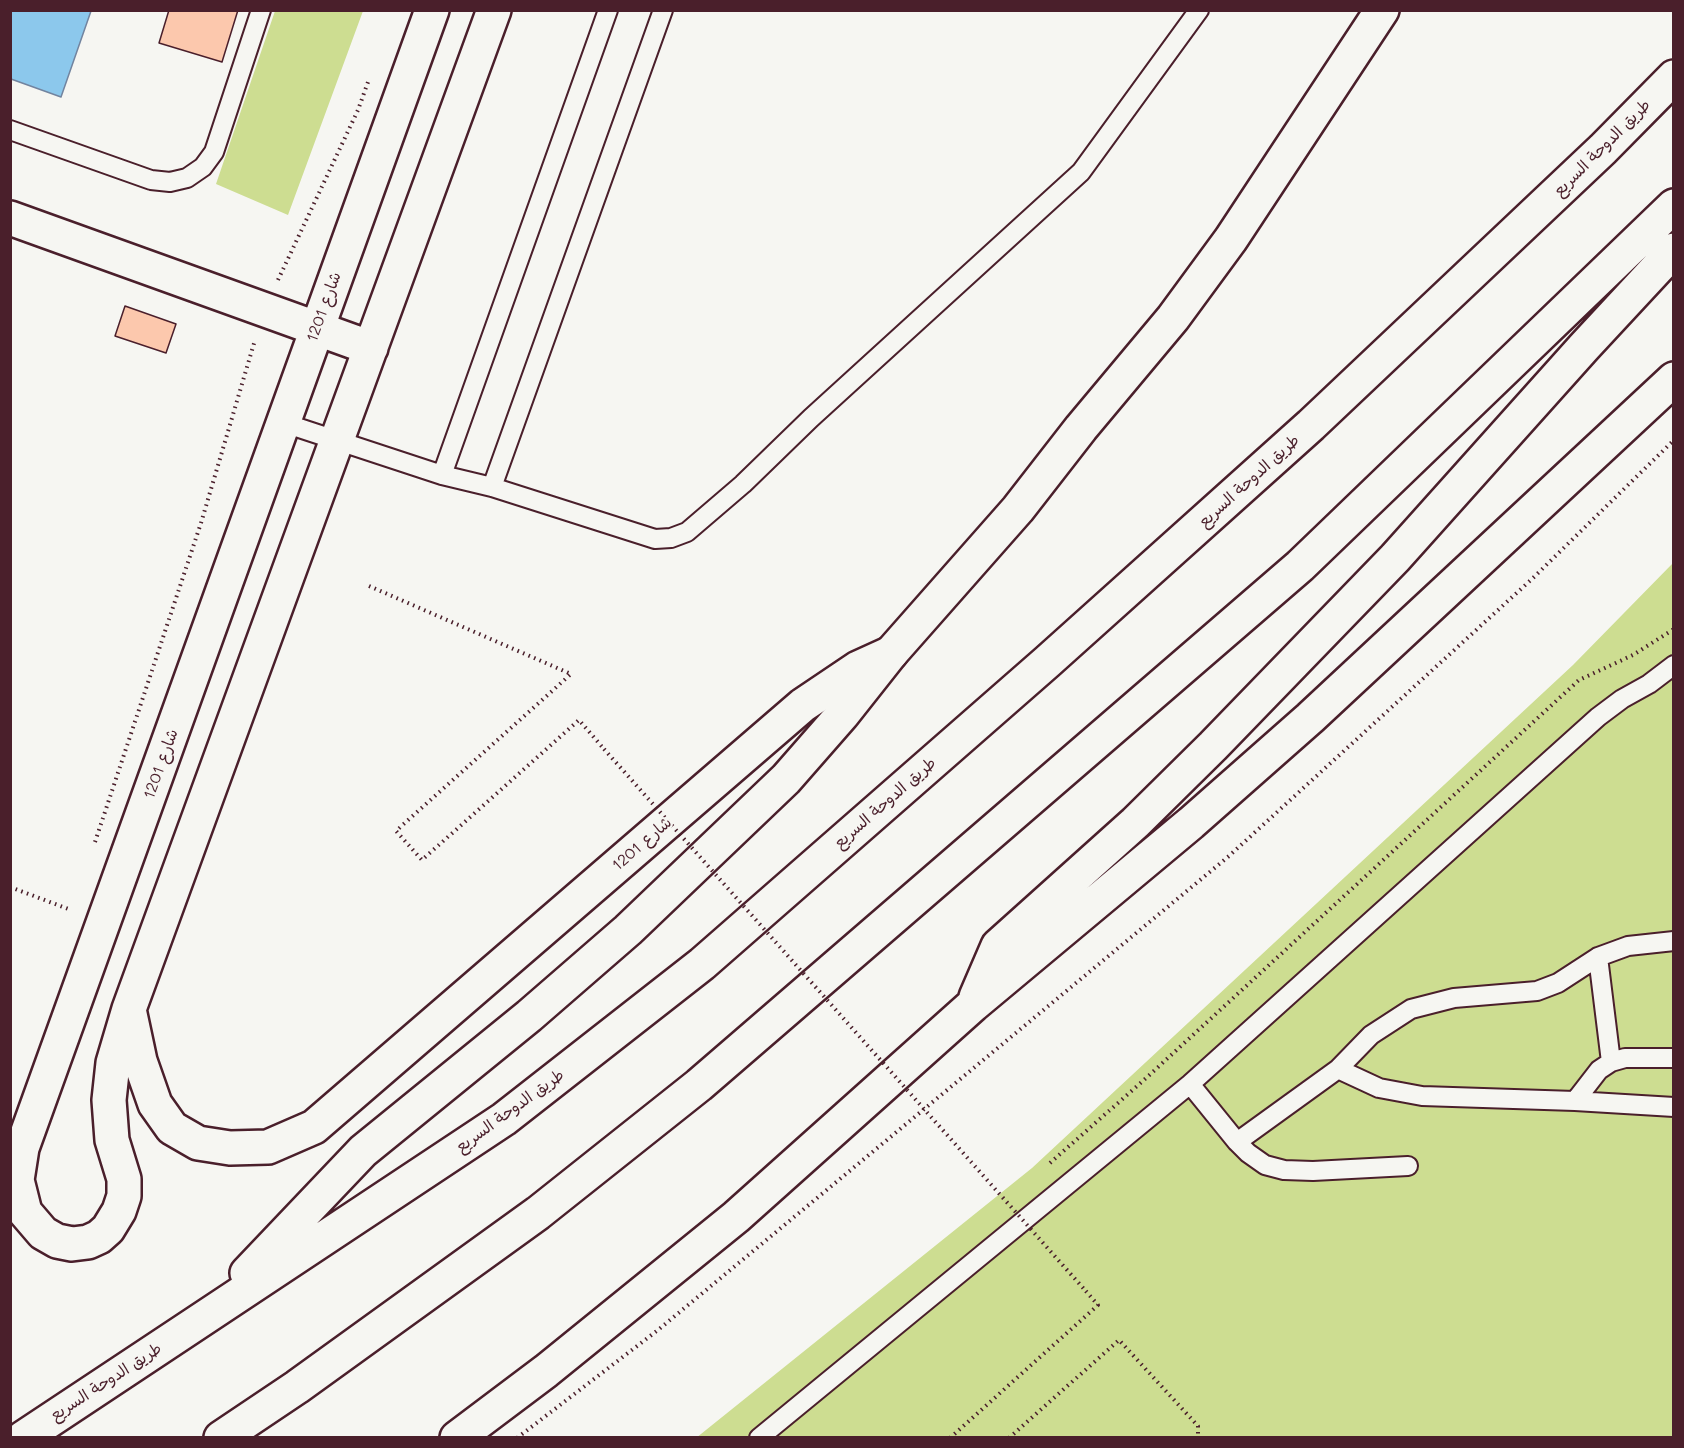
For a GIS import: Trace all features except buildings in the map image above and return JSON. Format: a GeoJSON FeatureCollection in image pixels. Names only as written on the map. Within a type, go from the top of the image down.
{"type":"FeatureCollection","features":[{"type":"Feature","properties":{"kind":"main road","name":"شارع 1201"},"geometry":{"type":"LineString","coordinates":[[432,10],[22,1148],[17,1180],[25,1212],[43,1233],[57,1241],[72,1244],[87,1242],[99,1237],[108,1229],[119,1211],[124,1196],[124,1179],[112,1140],[109,1100],[113,1063],[129,1009],[494,10]]}},
{"type":"Feature","properties":{"kind":"main road"},"geometry":{"type":"LineString","coordinates":[[207,1316],[363,1151],[530,1016],[628,930],[786,779],[842,715],[891,653],[1018,509],[1081,428],[1173,318],[1232,239],[1382,10]]}},
{"type":"Feature","properties":{"kind":"main road","name":"طريق الدوحة السريع"},"geometry":{"type":"LineString","coordinates":[[22,1437],[504,1119],[702,964],[1047,662],[1311,425],[1594,157],[1674,77]]}},
{"type":"Feature","properties":{"kind":"main road"},"geometry":{"type":"LineString","coordinates":[[221,1437],[297,1387],[538,1213],[699,1085],[1299,566],[1674,206]]}},
{"type":"Feature","properties":{"kind":"main road"},"geometry":{"type":"LineString","coordinates":[[10,218],[371,348]]}},
{"type":"Feature","properties":{"kind":"main road"},"geometry":{"type":"LineString","coordinates":[[973,1005],[998,946],[1136,823],[1213,746],[1395,558],[1674,250]]}},
{"type":"Feature","properties":{"kind":"main road"},"geometry":{"type":"LineString","coordinates":[[457,1437],[546,1371],[736,1216],[973,1005],[1191,822],[1310,718],[1674,378]]}},
{"type":"Feature","properties":{"kind":"main road","name":"شارع 1201"},"geometry":{"type":"LineString","coordinates":[[129,1009],[140,1061],[154,1104],[172,1128],[198,1143],[230,1148],[268,1147],[314,1127],[803,705],[858,668],[891,653]]}},
{"type":"Feature","properties":{"kind":"lane"},"geometry":{"type":"LineString","coordinates":[[10,130],[151,180],[170,182],[187,178],[202,167],[214,152],[261,10]]}},
{"type":"Feature","properties":{"kind":"lane"},"geometry":{"type":"LineString","coordinates":[[442,475],[608,10]]}},
{"type":"Feature","properties":{"kind":"lane"},"geometry":{"type":"LineString","coordinates":[[492,487],[663,10]]}},
{"type":"Feature","properties":{"kind":"lane"},"geometry":{"type":"LineString","coordinates":[[284,423],[442,475],[492,487],[655,539],[671,538],[687,532],[1081,172],[1199,10]]}},
{"type":"Feature","properties":{"kind":"lane"},"geometry":{"type":"LineString","coordinates":[[759,1437],[1190,1084],[1598,717],[1674,666]]}},
{"type":"Feature","properties":{"kind":"lane"},"geometry":{"type":"LineString","coordinates":[[1649,684],[1674,682]]}},
{"type":"Feature","properties":{"kind":"lane"},"geometry":{"type":"LineString","coordinates":[[1237,1142],[1338,1069],[1371,1035],[1411,1009],[1454,998],[1537,991],[1558,983],[1598,957],[1628,945],[1674,941]]}},
{"type":"Feature","properties":{"kind":"lane"},"geometry":{"type":"LineString","coordinates":[[1598,957],[1611,1062]]}},
{"type":"Feature","properties":{"kind":"lane"},"geometry":{"type":"LineString","coordinates":[[1575,1101],[1599,1070],[1611,1062],[1626,1058],[1674,1058]]}},
{"type":"Feature","properties":{"kind":"lane"},"geometry":{"type":"LineString","coordinates":[[1338,1069],[1378,1088],[1422,1096],[1674,1107]]}},
{"type":"Feature","properties":{"kind":"lane"},"geometry":{"type":"LineString","coordinates":[[1190,1084],[1237,1142],[1265,1165],[1284,1170],[1313,1171],[1407,1166]]}},
{"type":"Feature","properties":{"kind":"path"},"geometry":{"type":"LineString","coordinates":[[91,853],[201,523],[265,309],[358,110],[370,77]]}},
{"type":"Feature","properties":{"kind":"path"},"geometry":{"type":"LineString","coordinates":[[517,1437],[658,1330],[1229,856],[1533,578],[1674,440]]}},
{"type":"Feature","properties":{"kind":"path"},"geometry":{"type":"LineString","coordinates":[[369,586],[572,674],[396,831],[422,860],[579,720],[1098,1305],[950,1437]]}},
{"type":"Feature","properties":{"kind":"path"},"geometry":{"type":"LineString","coordinates":[[1045,1167],[1144,1080],[1579,680],[1633,655],[1674,629]]}},
{"type":"Feature","properties":{"kind":"path"},"geometry":{"type":"LineString","coordinates":[[10,887],[71,910],[67,921]]}},
{"type":"Feature","properties":{"kind":"path"},"geometry":{"type":"LineString","coordinates":[[1000,1207],[1009,1199]]}},
{"type":"Feature","properties":{"kind":"path"},"geometry":{"type":"LineString","coordinates":[[1009,1437],[1119,1341],[1198,1426],[1198,1437]]}},
{"type":"Feature","properties":{"kind":"green space"},"geometry":{"type":"Polygon","coordinates":[[[275,11],[363,11],[288,215],[216,184],[275,11]]]}},
{"type":"Feature","properties":{"kind":"green space"},"geometry":{"type":"Polygon","coordinates":[[[1673,563],[1673,1437],[696,1438],[1032,1168],[1573,665],[1673,563]]]}},
{"type":"Feature","properties":{"kind":"water"},"geometry":{"type":"Polygon","coordinates":[[[10,11],[91,11],[61,97],[11,79],[10,11]]]}}]}
